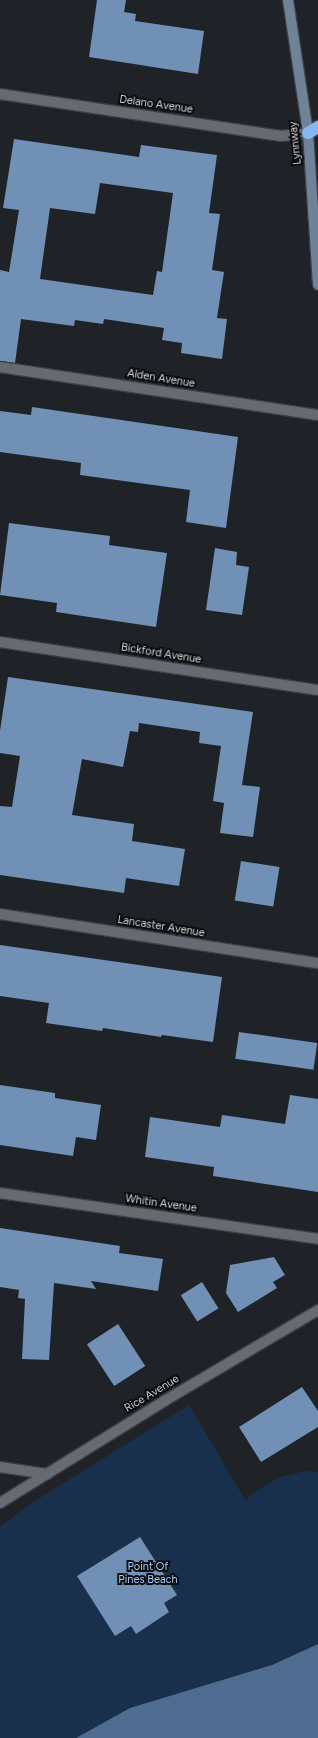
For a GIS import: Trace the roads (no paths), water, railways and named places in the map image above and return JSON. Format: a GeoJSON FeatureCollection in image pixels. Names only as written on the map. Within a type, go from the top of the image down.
{"type":"FeatureCollection","features":[{"type":"Feature","properties":{"kind":"main road","name":"Lynnway"},"geometry":{"type":"LineString","coordinates":[[288,0],[315,131],[318,285]]}},
{"type":"Feature","properties":{"kind":"street","name":"Delano Avenue"},"geometry":{"type":"LineString","coordinates":[[0,94],[281,136],[315,131]]}},
{"type":"Feature","properties":{"kind":"street","name":"Alden Avenue"},"geometry":{"type":"LineString","coordinates":[[0,367],[318,415]]}},
{"type":"Feature","properties":{"kind":"street","name":"Bickford Avenue"},"geometry":{"type":"LineString","coordinates":[[0,642],[318,690]]}},
{"type":"Feature","properties":{"kind":"street","name":"Lancaster Avenue"},"geometry":{"type":"LineString","coordinates":[[0,914],[318,963]]}},
{"type":"Feature","properties":{"kind":"street","name":"Whitin Avenue"},"geometry":{"type":"LineString","coordinates":[[0,1192],[318,1239]]}},
{"type":"Feature","properties":{"kind":"street","name":"Rice Avenue"},"geometry":{"type":"LineString","coordinates":[[0,1503],[166,1400],[318,1310]]}},
{"type":"Feature","properties":{"kind":"street"},"geometry":{"type":"LineString","coordinates":[[0,1467],[46,1474]]}},
{"type":"Feature","properties":{"kind":"park label","name":"Point Of Pines Beach"},"geometry":{"type":"Point","coordinates":[148,1574]}}]}
